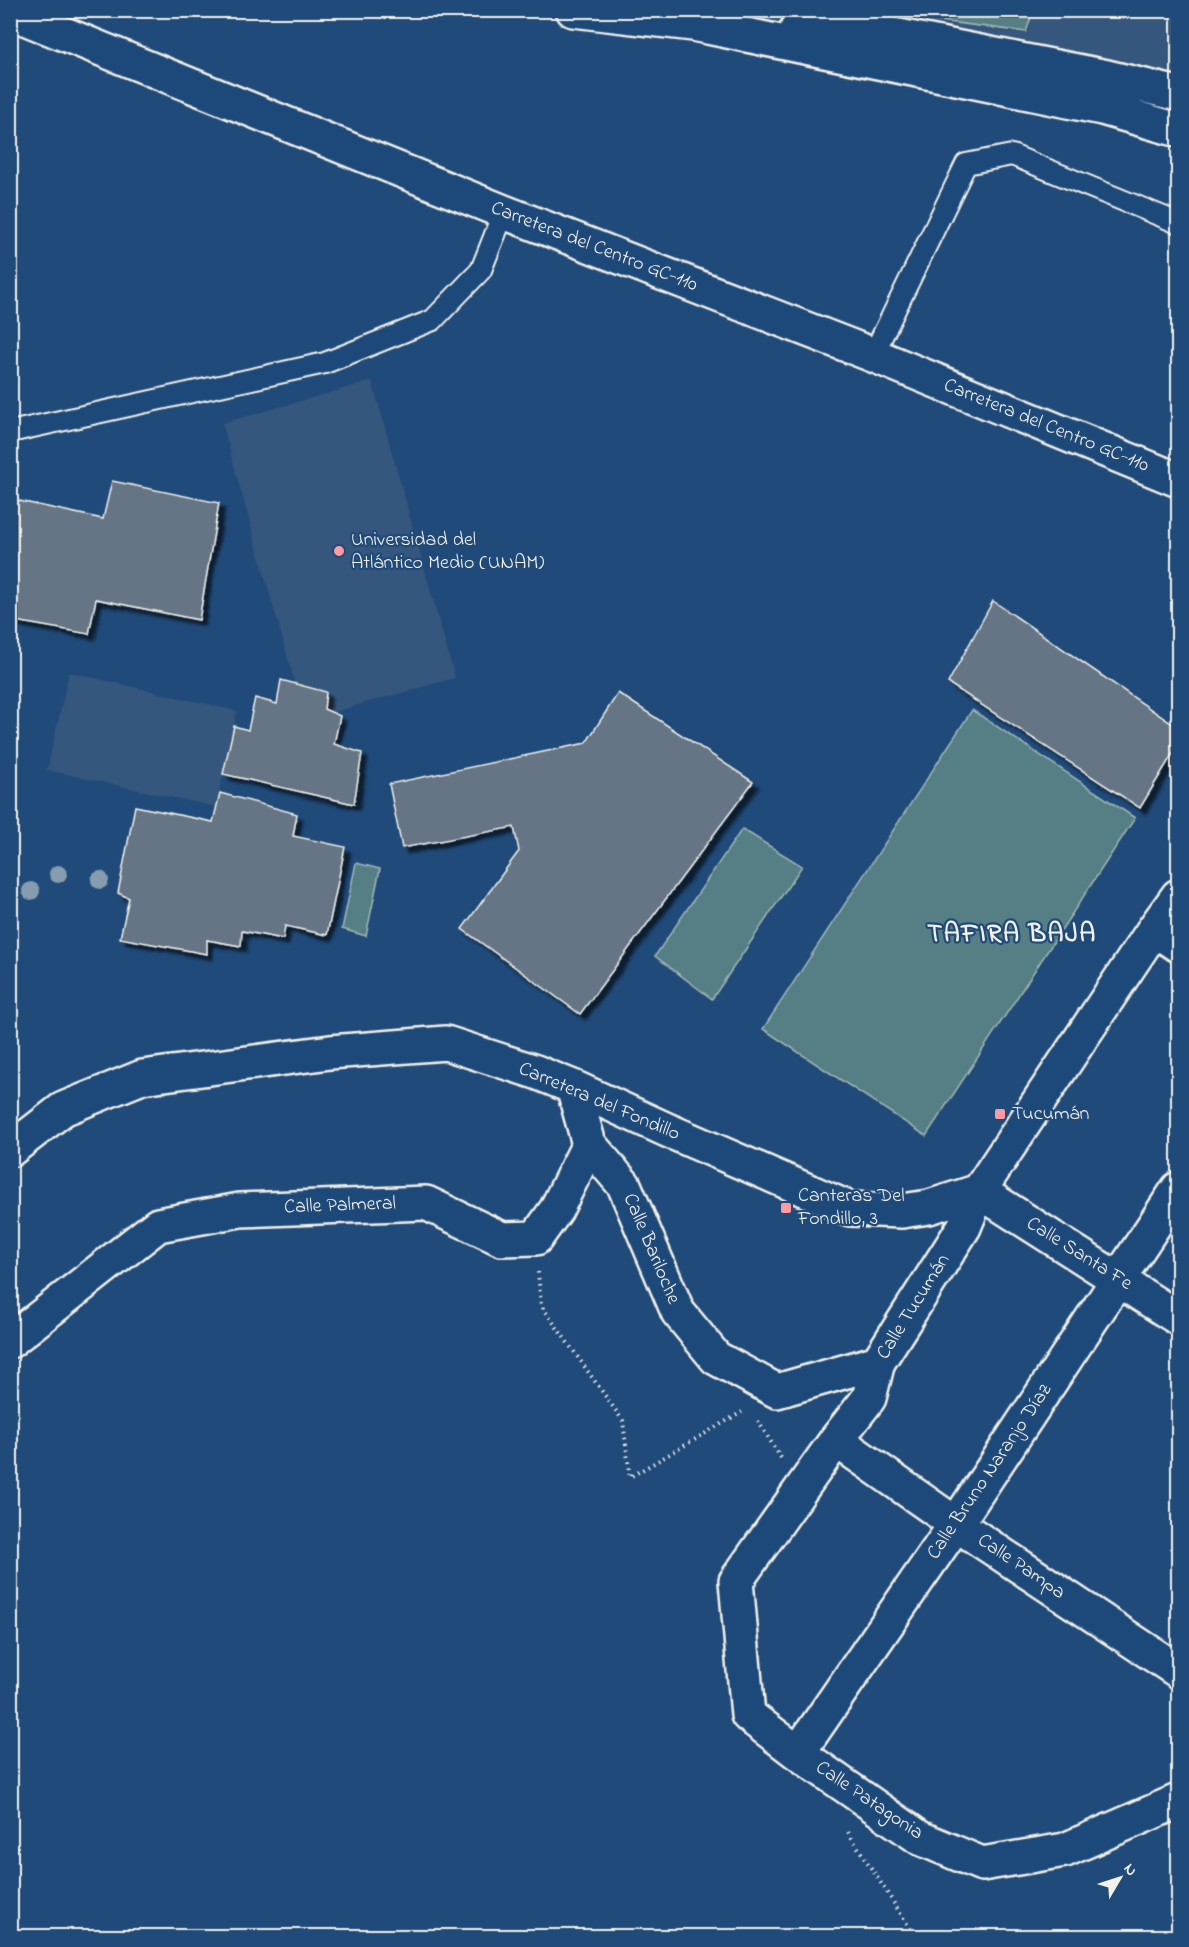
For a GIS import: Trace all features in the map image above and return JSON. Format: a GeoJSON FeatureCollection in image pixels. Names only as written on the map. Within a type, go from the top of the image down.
{"type":"FeatureCollection","features":[{"type":"Feature","properties":{"kind":"street"},"geometry":{"type":"LineString","coordinates":[[573,10],[693,24],[883,33],[1107,77],[1179,94]]}},
{"type":"Feature","properties":{"kind":"street"},"geometry":{"type":"LineString","coordinates":[[633,10],[1102,108],[1179,130]]}},
{"type":"Feature","properties":{"kind":"street","name":"Carretera del Centro GC-110"},"geometry":{"type":"LineString","coordinates":[[10,12],[504,212],[873,355],[1179,480]]}},
{"type":"Feature","properties":{"kind":"street","name":"Calle Tucumán"},"geometry":{"type":"LineString","coordinates":[[798,1753],[748,1715],[736,1581],[836,1440],[869,1398],[878,1362],[964,1227],[979,1191],[1166,937],[1179,896]]}},
{"type":"Feature","properties":{"kind":"street","name":"Carretera del Fondillo"},"geometry":{"type":"LineString","coordinates":[[10,1150],[63,1109],[142,1077],[330,1052],[446,1043],[573,1087],[667,1131],[850,1209],[902,1211],[928,1207],[979,1191]]}},
{"type":"Feature","properties":{"kind":"street"},"geometry":{"type":"LineString","coordinates":[[536,1238],[556,1210],[589,1144],[573,1087]]}},
{"type":"Feature","properties":{"kind":"street","name":"Calle Bariloche"},"geometry":{"type":"LineString","coordinates":[[589,1144],[624,1185],[678,1312],[716,1358],[777,1391]]}},
{"type":"Feature","properties":{"kind":"street","name":"Calle Bruno Naranjo Díaz"},"geometry":{"type":"LineString","coordinates":[[798,1753],[956,1524],[1179,1189]]}},
{"type":"Feature","properties":{"kind":"street","name":"Calle Santa Fe"},"geometry":{"type":"LineString","coordinates":[[979,1191],[1179,1318]]}},
{"type":"Feature","properties":{"kind":"street","name":"Calle Palmeral"},"geometry":{"type":"LineString","coordinates":[[10,1341],[158,1225],[240,1210],[426,1203],[502,1239],[536,1238]]}},
{"type":"Feature","properties":{"kind":"street"},"geometry":{"type":"LineString","coordinates":[[777,1391],[878,1362]]}},
{"type":"Feature","properties":{"kind":"street","name":"Calle Pampa"},"geometry":{"type":"LineString","coordinates":[[836,1440],[956,1524],[1179,1671]]}},
{"type":"Feature","properties":{"kind":"street","name":"Calle Patagonia"},"geometry":{"type":"LineString","coordinates":[[798,1753],[920,1838],[982,1864],[1065,1850],[1179,1801]]}},
{"type":"Feature","properties":{"kind":"lane"},"geometry":{"type":"LineString","coordinates":[[873,355],[966,164],[1012,155],[1179,223]]}},
{"type":"Feature","properties":{"kind":"lane"},"geometry":{"type":"LineString","coordinates":[[10,432],[325,363],[432,320],[481,270],[504,212]]}},
{"type":"Feature","properties":{"kind":"path"},"geometry":{"type":"LineString","coordinates":[[536,1238],[541,1305],[623,1421],[630,1477],[777,1391]]}},
{"type":"Feature","properties":{"kind":"path"},"geometry":{"type":"LineString","coordinates":[[749,1407],[800,1490]]}},
{"type":"Feature","properties":{"kind":"path"},"geometry":{"type":"LineString","coordinates":[[842,1822],[915,1936]]}},
{"type":"Feature","properties":{"kind":"shaded area"},"geometry":{"type":"Polygon","coordinates":[[[740,11],[1178,11],[1178,91],[740,11]]]}},
{"type":"Feature","properties":{"kind":"shaded area","name":"Universidad del Atlántico Medio (UNAM)"},"geometry":{"type":"Polygon","coordinates":[[[372,381],[455,678],[305,720],[222,423],[372,381]]]}},
{"type":"Feature","properties":{"kind":"shaded area"},"geometry":{"type":"Polygon","coordinates":[[[69,672],[237,711],[216,807],[47,770],[69,672]]]}},
{"type":"Feature","properties":{"kind":"green space"},"geometry":{"type":"Polygon","coordinates":[[[1033,10],[1026,32],[862,11],[1033,10]]]}},
{"type":"Feature","properties":{"kind":"green space"},"geometry":{"type":"Polygon","coordinates":[[[972,710],[1135,818],[926,1136],[763,1029],[972,710]]]}},
{"type":"Feature","properties":{"kind":"green space"},"geometry":{"type":"Polygon","coordinates":[[[742,829],[802,866],[712,999],[655,956],[742,829]]]}},
{"type":"Feature","properties":{"kind":"green space"},"geometry":{"type":"Polygon","coordinates":[[[356,863],[380,869],[366,936],[342,929],[356,863]]]}},
{"type":"Feature","properties":{"kind":"building"},"geometry":{"type":"Polygon","coordinates":[[[112,481],[219,503],[199,620],[96,599],[89,634],[10,620],[10,499],[103,519],[112,481]]]}},
{"type":"Feature","properties":{"kind":"building"},"geometry":{"type":"Polygon","coordinates":[[[993,601],[1178,728],[1178,745],[1140,808],[948,683],[993,601]]]}},
{"type":"Feature","properties":{"kind":"building"},"geometry":{"type":"Polygon","coordinates":[[[281,680],[326,692],[324,709],[340,716],[334,744],[362,753],[354,804],[223,774],[234,726],[248,730],[255,698],[277,704],[281,680]]]}},
{"type":"Feature","properties":{"kind":"building"},"geometry":{"type":"Polygon","coordinates":[[[618,693],[753,782],[580,1014],[462,929],[519,851],[514,827],[402,848],[389,784],[586,743],[618,693]]]}},
{"type":"Feature","properties":{"kind":"building"},"geometry":{"type":"Polygon","coordinates":[[[220,793],[297,814],[293,836],[345,847],[327,935],[285,926],[283,939],[242,931],[241,946],[207,940],[207,954],[120,938],[129,898],[118,893],[135,806],[213,822],[220,793]]]}},
{"type":"Feature","properties":{"kind":"place","name":"Universidad del Atlántico Medio (UNAM)"},"geometry":{"type":"Point","coordinates":[339,551]}},
{"type":"Feature","properties":{"kind":"place","name":"Tucumán"},"geometry":{"type":"Point","coordinates":[1000,1114]}},
{"type":"Feature","properties":{"kind":"place","name":"Canteras Del Fondillo, 3"},"geometry":{"type":"Point","coordinates":[786,1208]}},
{"type":"Feature","properties":{"kind":"district","name":"TAFIRA BAJA"},"geometry":{"type":"Point","coordinates":[1012,935]}}]}
